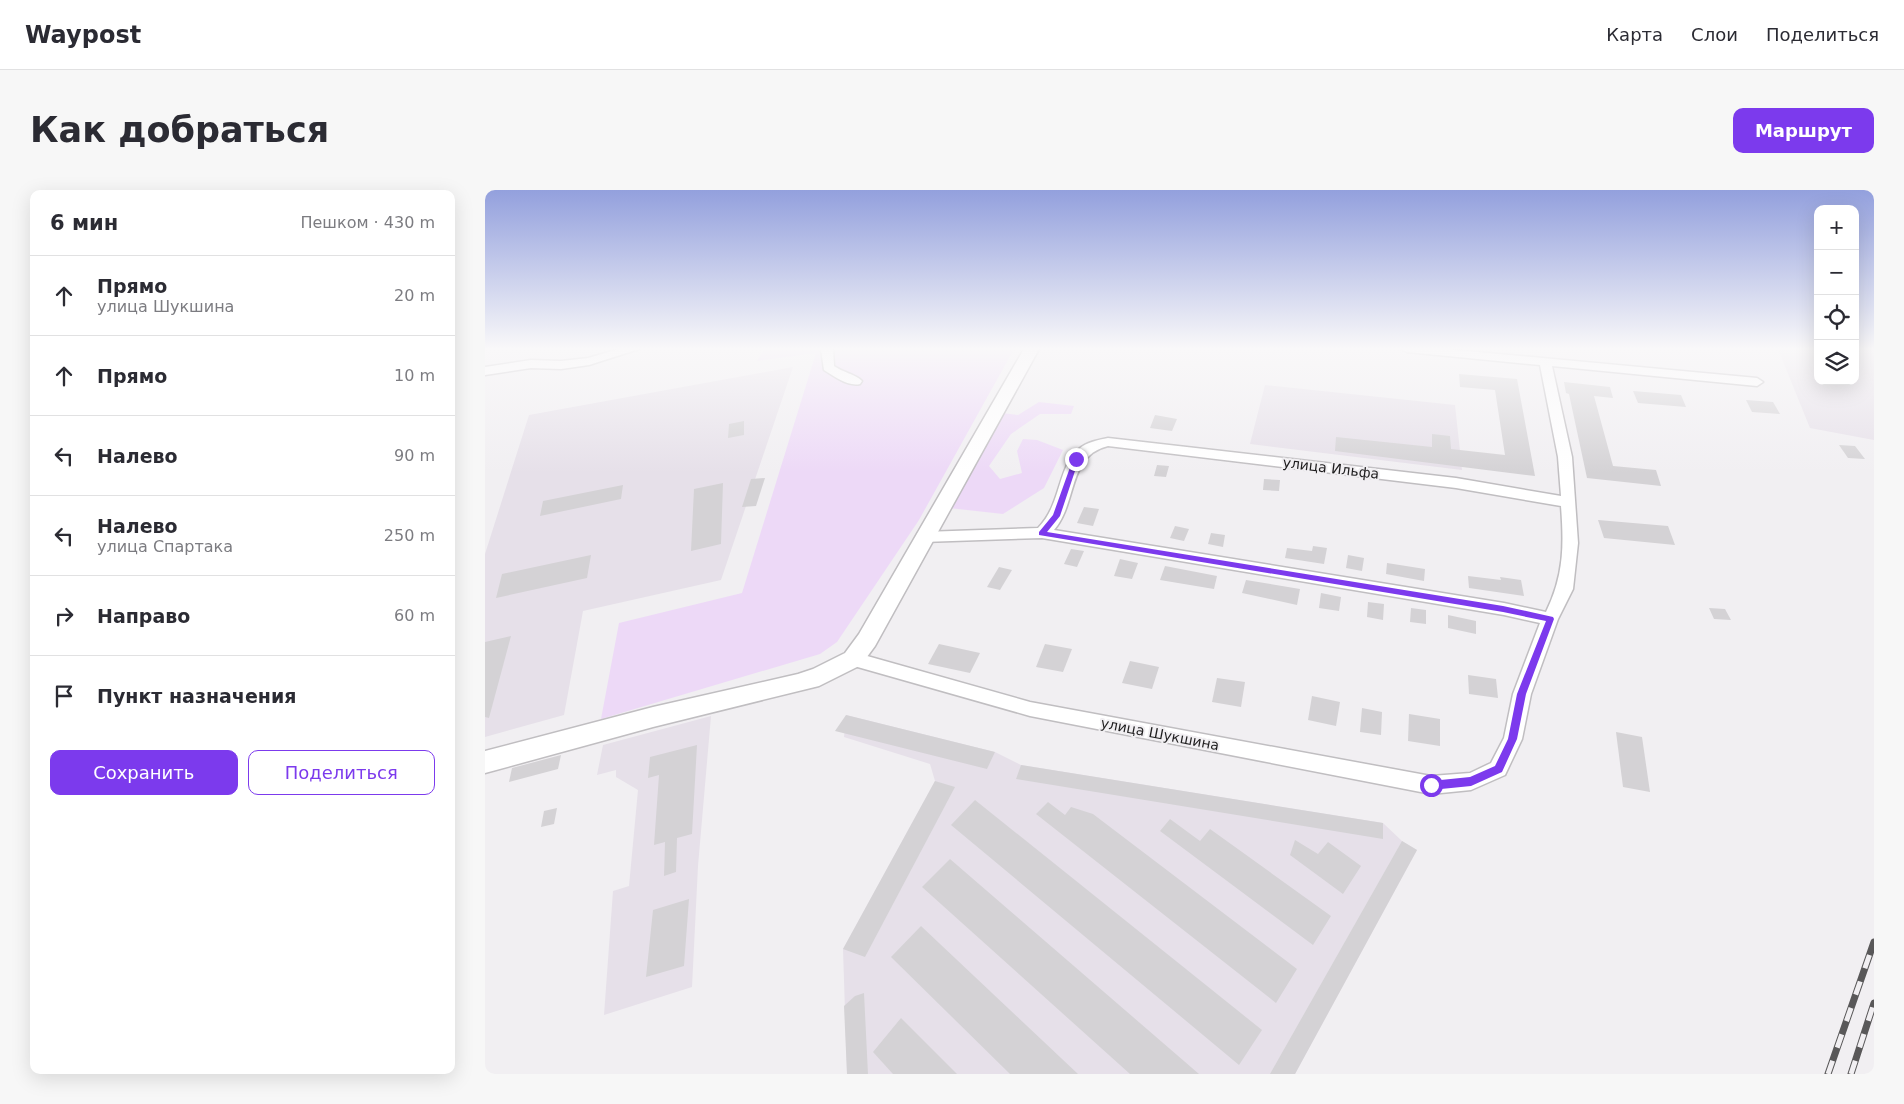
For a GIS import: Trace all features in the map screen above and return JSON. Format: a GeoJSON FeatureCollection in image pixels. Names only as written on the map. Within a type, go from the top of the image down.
{"type":"FeatureCollection","features":[{"type":"Feature","properties":{"kind":"street"},"geometry":{"type":"LineString","coordinates":[[485,762],[653,717],[798,683],[819,677],[853,659],[867,640],[923,537],[1008,390]]}},
{"type":"Feature","properties":{"kind":"street"},"geometry":{"type":"LineString","coordinates":[[923,537],[1042,533],[1503,609],[1550,619],[1565,589],[1571,543],[1565,457],[1552,390]]}},
{"type":"Feature","properties":{"kind":"street","name":"улица Ильфа"},"geometry":{"type":"LineString","coordinates":[[1042,533],[1057,516],[1076,459],[1094,444],[1121,443],[1456,483],[1567,502]]}},
{"type":"Feature","properties":{"kind":"street","name":"улица Шукшина"},"geometry":{"type":"LineString","coordinates":[[853,659],[1030,709],[1431,785],[1471,782],[1498,769],[1513,739],[1521,694],[1550,619]]}},
{"type":"Feature","properties":{"kind":"shaded area"},"geometry":{"type":"Polygon","coordinates":[[[665,390],[785,390],[721,580],[583,611],[564,715],[485,737],[485,554],[529,415],[665,390]]]}},
{"type":"Feature","properties":{"kind":"shaded area"},"geometry":{"type":"Polygon","coordinates":[[[805,390],[991,390],[919,520],[837,642],[820,654],[601,719],[619,623],[742,593],[805,390]]]}},
{"type":"Feature","properties":{"kind":"shaded area"},"geometry":{"type":"Polygon","coordinates":[[[1264,390],[1315,390],[1455,405],[1462,470],[1250,444],[1264,390]]]}},
{"type":"Feature","properties":{"kind":"shaded area"},"geometry":{"type":"Polygon","coordinates":[[[1795,390],[1874,390],[1874,440],[1810,428],[1795,390]]]}},
{"type":"Feature","properties":{"kind":"shaded area"},"geometry":{"type":"Polygon","coordinates":[[[1039,402],[1074,406],[1071,414],[1040,414],[1011,434],[989,466],[1000,479],[1022,473],[1017,451],[1023,439],[1037,440],[1063,450],[1044,488],[1003,514],[949,508],[1002,413],[1018,415],[1039,402]]]}},
{"type":"Feature","properties":{"kind":"shaded area"},"geometry":{"type":"Polygon","coordinates":[[[846,715],[995,752],[1021,765],[1383,823],[1402,841],[1417,850],[1295,1074],[847,1074],[843,949],[935,781],[930,764],[844,737],[846,715]]]}},
{"type":"Feature","properties":{"kind":"shaded area"},"geometry":{"type":"Polygon","coordinates":[[[711,716],[698,866],[692,987],[604,1015],[613,891],[629,886],[638,790],[616,777],[616,770],[597,775],[603,745],[711,716]]]}},
{"type":"Feature","properties":{"kind":"building"},"geometry":{"type":"Polygon","coordinates":[[[1495,390],[1519,390],[1535,476],[1335,451],[1336,437],[1432,447],[1432,434],[1450,436],[1451,449],[1505,455],[1495,390]]]}},
{"type":"Feature","properties":{"kind":"building"},"geometry":{"type":"Polygon","coordinates":[[[1566,390],[1611,390],[1613,398],[1594,396],[1613,466],[1656,470],[1661,486],[1587,478],[1569,394],[1566,393],[1566,390]]]}},
{"type":"Feature","properties":{"kind":"building"},"geometry":{"type":"Polygon","coordinates":[[[1633,391],[1681,395],[1686,407],[1638,403],[1633,391]]]}},
{"type":"Feature","properties":{"kind":"building"},"geometry":{"type":"Polygon","coordinates":[[[1746,400],[1773,402],[1780,414],[1752,412],[1746,400]]]}},
{"type":"Feature","properties":{"kind":"building"},"geometry":{"type":"Polygon","coordinates":[[[1155,415],[1177,419],[1172,431],[1150,428],[1155,415]]]}},
{"type":"Feature","properties":{"kind":"building"},"geometry":{"type":"Polygon","coordinates":[[[744,421],[744,435],[728,438],[729,424],[744,421]]]}},
{"type":"Feature","properties":{"kind":"building"},"geometry":{"type":"Polygon","coordinates":[[[1839,445],[1855,446],[1865,459],[1848,458],[1839,445]]]}},
{"type":"Feature","properties":{"kind":"building"},"geometry":{"type":"Polygon","coordinates":[[[1157,465],[1169,466],[1166,477],[1154,476],[1157,465]]]}},
{"type":"Feature","properties":{"kind":"building"},"geometry":{"type":"Polygon","coordinates":[[[765,478],[756,506],[742,507],[751,479],[765,478]]]}},
{"type":"Feature","properties":{"kind":"building"},"geometry":{"type":"Polygon","coordinates":[[[1264,479],[1280,480],[1279,491],[1263,490],[1264,479]]]}},
{"type":"Feature","properties":{"kind":"building"},"geometry":{"type":"Polygon","coordinates":[[[723,483],[721,544],[691,551],[694,489],[723,483]]]}},
{"type":"Feature","properties":{"kind":"building"},"geometry":{"type":"Polygon","coordinates":[[[623,485],[621,499],[540,516],[543,501],[623,485]]]}},
{"type":"Feature","properties":{"kind":"building"},"geometry":{"type":"Polygon","coordinates":[[[1084,507],[1099,509],[1093,526],[1077,523],[1084,507]]]}},
{"type":"Feature","properties":{"kind":"building"},"geometry":{"type":"Polygon","coordinates":[[[1598,520],[1668,526],[1675,545],[1604,538],[1598,520]]]}},
{"type":"Feature","properties":{"kind":"building"},"geometry":{"type":"Polygon","coordinates":[[[1175,526],[1189,529],[1184,541],[1170,538],[1175,526]]]}},
{"type":"Feature","properties":{"kind":"building"},"geometry":{"type":"Polygon","coordinates":[[[1211,533],[1225,535],[1223,547],[1208,544],[1211,533]]]}},
{"type":"Feature","properties":{"kind":"building"},"geometry":{"type":"Polygon","coordinates":[[[1313,546],[1327,548],[1324,564],[1285,558],[1287,548],[1312,551],[1313,546]]]}},
{"type":"Feature","properties":{"kind":"building"},"geometry":{"type":"Polygon","coordinates":[[[1071,549],[1084,551],[1077,567],[1064,564],[1071,549]]]}},
{"type":"Feature","properties":{"kind":"building"},"geometry":{"type":"Polygon","coordinates":[[[591,555],[587,578],[496,598],[502,574],[591,555]]]}},
{"type":"Feature","properties":{"kind":"building"},"geometry":{"type":"Polygon","coordinates":[[[1348,555],[1364,558],[1362,571],[1346,568],[1348,555]]]}},
{"type":"Feature","properties":{"kind":"building"},"geometry":{"type":"Polygon","coordinates":[[[1120,559],[1138,563],[1132,579],[1114,576],[1120,559]]]}},
{"type":"Feature","properties":{"kind":"building"},"geometry":{"type":"Polygon","coordinates":[[[1387,563],[1425,569],[1424,581],[1386,574],[1387,563]]]}},
{"type":"Feature","properties":{"kind":"building"},"geometry":{"type":"Polygon","coordinates":[[[1165,566],[1217,576],[1214,589],[1160,580],[1165,566]]]}},
{"type":"Feature","properties":{"kind":"building"},"geometry":{"type":"Polygon","coordinates":[[[999,567],[1012,570],[1000,590],[987,587],[999,567]]]}},
{"type":"Feature","properties":{"kind":"building"},"geometry":{"type":"Polygon","coordinates":[[[1468,576],[1501,580],[1500,577],[1521,580],[1524,596],[1469,588],[1468,576]]]}},
{"type":"Feature","properties":{"kind":"building"},"geometry":{"type":"Polygon","coordinates":[[[1246,580],[1300,589],[1297,605],[1242,593],[1246,580]]]}},
{"type":"Feature","properties":{"kind":"building"},"geometry":{"type":"Polygon","coordinates":[[[1321,593],[1341,597],[1339,611],[1319,608],[1321,593]]]}},
{"type":"Feature","properties":{"kind":"building"},"geometry":{"type":"Polygon","coordinates":[[[1368,602],[1384,604],[1383,620],[1367,617],[1368,602]]]}},
{"type":"Feature","properties":{"kind":"building"},"geometry":{"type":"Polygon","coordinates":[[[1411,608],[1426,610],[1426,624],[1410,622],[1411,608]]]}},
{"type":"Feature","properties":{"kind":"building"},"geometry":{"type":"Polygon","coordinates":[[[1709,608],[1725,609],[1731,620],[1714,619],[1709,608]]]}},
{"type":"Feature","properties":{"kind":"building"},"geometry":{"type":"Polygon","coordinates":[[[1448,615],[1476,621],[1476,634],[1448,628],[1448,615]]]}},
{"type":"Feature","properties":{"kind":"building"},"geometry":{"type":"Polygon","coordinates":[[[511,636],[489,718],[485,717],[485,642],[511,636]]]}},
{"type":"Feature","properties":{"kind":"building"},"geometry":{"type":"Polygon","coordinates":[[[939,644],[980,653],[970,673],[928,664],[939,644]]]}},
{"type":"Feature","properties":{"kind":"building"},"geometry":{"type":"Polygon","coordinates":[[[1045,644],[1072,649],[1063,672],[1036,667],[1045,644]]]}},
{"type":"Feature","properties":{"kind":"building"},"geometry":{"type":"Polygon","coordinates":[[[1130,661],[1159,667],[1152,689],[1122,683],[1130,661]]]}},
{"type":"Feature","properties":{"kind":"building"},"geometry":{"type":"Polygon","coordinates":[[[1468,675],[1496,679],[1498,698],[1469,694],[1468,675]]]}},
{"type":"Feature","properties":{"kind":"building"},"geometry":{"type":"Polygon","coordinates":[[[1217,678],[1245,682],[1241,707],[1212,702],[1217,678]]]}},
{"type":"Feature","properties":{"kind":"building"},"geometry":{"type":"Polygon","coordinates":[[[1312,696],[1340,702],[1336,726],[1308,720],[1312,696]]]}},
{"type":"Feature","properties":{"kind":"building"},"geometry":{"type":"Polygon","coordinates":[[[1362,708],[1382,712],[1381,735],[1360,732],[1362,708]]]}},
{"type":"Feature","properties":{"kind":"building"},"geometry":{"type":"Polygon","coordinates":[[[1409,714],[1440,719],[1440,746],[1408,741],[1409,714]]]}},
{"type":"Feature","properties":{"kind":"building"},"geometry":{"type":"Polygon","coordinates":[[[846,715],[995,752],[987,769],[835,731],[846,715]]]}},
{"type":"Feature","properties":{"kind":"building"},"geometry":{"type":"Polygon","coordinates":[[[1616,732],[1642,737],[1650,792],[1623,787],[1616,732]]]}},
{"type":"Feature","properties":{"kind":"building"},"geometry":{"type":"Polygon","coordinates":[[[697,745],[692,834],[677,838],[676,872],[664,876],[665,842],[654,845],[659,775],[648,778],[650,757],[697,745]]]}},
{"type":"Feature","properties":{"kind":"building"},"geometry":{"type":"Polygon","coordinates":[[[561,755],[558,769],[509,782],[512,768],[561,755]]]}},
{"type":"Feature","properties":{"kind":"building"},"geometry":{"type":"Polygon","coordinates":[[[1021,765],[1383,823],[1383,839],[1016,779],[1021,765]]]}},
{"type":"Feature","properties":{"kind":"building"},"geometry":{"type":"Polygon","coordinates":[[[935,781],[955,787],[865,957],[843,949],[935,781]]]}},
{"type":"Feature","properties":{"kind":"building"},"geometry":{"type":"Polygon","coordinates":[[[975,800],[1262,1030],[1239,1065],[951,825],[975,800]]]}},
{"type":"Feature","properties":{"kind":"building"},"geometry":{"type":"Polygon","coordinates":[[[1048,802],[1065,815],[1071,807],[1093,814],[1297,969],[1276,1003],[1036,814],[1048,802]]]}},
{"type":"Feature","properties":{"kind":"building"},"geometry":{"type":"Polygon","coordinates":[[[557,808],[554,824],[541,827],[544,811],[557,808]]]}},
{"type":"Feature","properties":{"kind":"building"},"geometry":{"type":"Polygon","coordinates":[[[1170,819],[1200,841],[1210,829],[1331,916],[1313,945],[1160,831],[1170,819]]]}},
{"type":"Feature","properties":{"kind":"building"},"geometry":{"type":"Polygon","coordinates":[[[1295,840],[1318,854],[1328,842],[1361,866],[1343,894],[1290,855],[1295,840]]]}},
{"type":"Feature","properties":{"kind":"building"},"geometry":{"type":"Polygon","coordinates":[[[1402,841],[1417,850],[1295,1074],[1270,1074],[1402,841]]]}},
{"type":"Feature","properties":{"kind":"building"},"geometry":{"type":"Polygon","coordinates":[[[950,859],[1199,1074],[1130,1074],[922,887],[950,859]]]}},
{"type":"Feature","properties":{"kind":"building"},"geometry":{"type":"Polygon","coordinates":[[[689,899],[684,966],[646,977],[653,910],[689,899]]]}},
{"type":"Feature","properties":{"kind":"building"},"geometry":{"type":"Polygon","coordinates":[[[921,926],[1078,1074],[1010,1074],[891,957],[921,926]]]}},
{"type":"Feature","properties":{"kind":"building"},"geometry":{"type":"Polygon","coordinates":[[[864,993],[868,1074],[847,1074],[844,1006],[855,996],[864,993]]]}},
{"type":"Feature","properties":{"kind":"building"},"geometry":{"type":"Polygon","coordinates":[[[901,1018],[957,1074],[893,1074],[873,1052],[901,1018]]]}},
{"type":"Feature","properties":{"kind":"railway"},"geometry":{"type":"LineString","coordinates":[[1828,1074],[1874,942]]}},
{"type":"Feature","properties":{"kind":"railway"},"geometry":{"type":"LineString","coordinates":[[1851,1074],[1874,1003]]}},
{"type":"Feature","properties":{"kind":"route"},"geometry":{"type":"LineString","coordinates":[[1076,459],[1057,516],[1042,533],[1503,609],[1550,619],[1521,694],[1513,739],[1498,769],[1471,782],[1431,785]]}}]}
